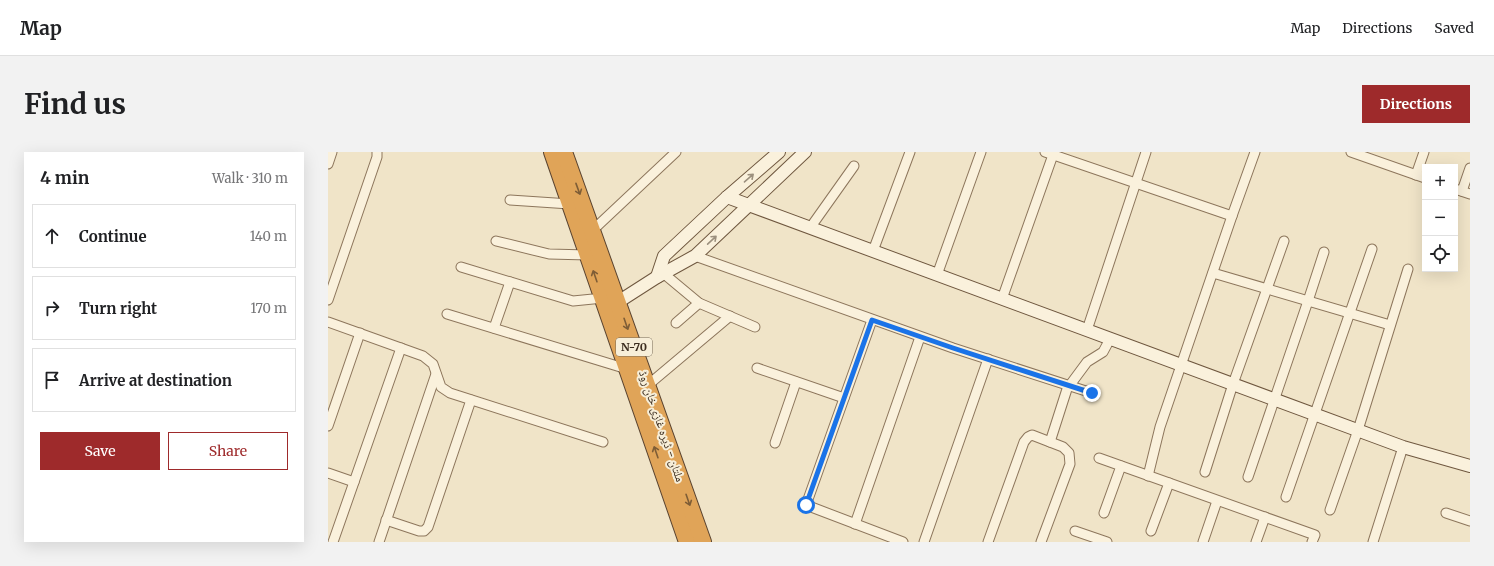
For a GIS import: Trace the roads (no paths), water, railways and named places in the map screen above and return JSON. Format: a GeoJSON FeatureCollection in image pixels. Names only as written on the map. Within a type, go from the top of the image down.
{"type":"FeatureCollection","features":[{"type":"Feature","properties":{"kind":"highway","name":"ملتان - ڈیرہ غازی خان روڈ"},"geometry":{"type":"LineString","coordinates":[[552,152],[588,254],[611,300],[648,385],[703,542]]}},
{"type":"Feature","properties":{"kind":"highway","name":"ملتان - ڈیرہ غازی خان روڈ"},"geometry":{"type":"LineString","coordinates":[[564,152],[593,230],[627,369],[687,542]]}},
{"type":"Feature","properties":{"kind":"street"},"geometry":{"type":"LineString","coordinates":[[328,164],[332,152]]}},
{"type":"Feature","properties":{"kind":"street"},"geometry":{"type":"LineString","coordinates":[[328,300],[377,157],[377,152]]}},
{"type":"Feature","properties":{"kind":"street"},"geometry":{"type":"LineString","coordinates":[[593,230],[676,152]]}},
{"type":"Feature","properties":{"kind":"street"},"geometry":{"type":"LineString","coordinates":[[660,275],[664,256],[727,197],[779,152]]}},
{"type":"Feature","properties":{"kind":"street"},"geometry":{"type":"LineString","coordinates":[[461,266],[573,301],[611,300],[695,256],[805,152]]}},
{"type":"Feature","properties":{"kind":"street"},"geometry":{"type":"LineString","coordinates":[[873,251],[910,152]]}},
{"type":"Feature","properties":{"kind":"street"},"geometry":{"type":"LineString","coordinates":[[937,275],[981,152]]}},
{"type":"Feature","properties":{"kind":"street"},"geometry":{"type":"LineString","coordinates":[[1087,330],[1146,152]]}},
{"type":"Feature","properties":{"kind":"street"},"geometry":{"type":"LineString","coordinates":[[1148,476],[1160,428],[1255,152]]}},
{"type":"Feature","properties":{"kind":"street"},"geometry":{"type":"LineString","coordinates":[[1351,152],[1372,156],[1420,177],[1424,152]]}},
{"type":"Feature","properties":{"kind":"street"},"geometry":{"type":"LineString","coordinates":[[1002,299],[1051,153],[1232,216]]}},
{"type":"Feature","properties":{"kind":"street"},"geometry":{"type":"LineString","coordinates":[[810,228],[854,166]]}},
{"type":"Feature","properties":{"kind":"street"},"geometry":{"type":"LineString","coordinates":[[1462,192],[1470,168]]}},
{"type":"Feature","properties":{"kind":"street"},"geometry":{"type":"LineString","coordinates":[[727,197],[1403,447],[1470,466]]}},
{"type":"Feature","properties":{"kind":"street"},"geometry":{"type":"LineString","coordinates":[[510,200],[570,204]]}},
{"type":"Feature","properties":{"kind":"street"},"geometry":{"type":"LineString","coordinates":[[496,241],[549,254],[588,254]]}},
{"type":"Feature","properties":{"kind":"street"},"geometry":{"type":"LineString","coordinates":[[1204,472],[1233,384],[1284,241]]}},
{"type":"Feature","properties":{"kind":"street"},"geometry":{"type":"LineString","coordinates":[[1286,497],[1372,248]]}},
{"type":"Feature","properties":{"kind":"street"},"geometry":{"type":"LineString","coordinates":[[1248,477],[1324,252]]}},
{"type":"Feature","properties":{"kind":"street"},"geometry":{"type":"LineString","coordinates":[[695,256],[920,337],[1092,393]]}},
{"type":"Feature","properties":{"kind":"street"},"geometry":{"type":"LineString","coordinates":[[1330,510],[1358,430],[1408,270]]}},
{"type":"Feature","properties":{"kind":"street"},"geometry":{"type":"LineString","coordinates":[[1213,272],[1390,325]]}},
{"type":"Feature","properties":{"kind":"street"},"geometry":{"type":"LineString","coordinates":[[660,275],[699,303],[755,327]]}},
{"type":"Feature","properties":{"kind":"street"},"geometry":{"type":"LineString","coordinates":[[494,328],[510,282]]}},
{"type":"Feature","properties":{"kind":"street"},"geometry":{"type":"LineString","coordinates":[[676,323],[699,303]]}},
{"type":"Feature","properties":{"kind":"street"},"geometry":{"type":"LineString","coordinates":[[447,314],[627,369]]}},
{"type":"Feature","properties":{"kind":"street"},"geometry":{"type":"LineString","coordinates":[[648,385],[730,316]]}},
{"type":"Feature","properties":{"kind":"street"},"geometry":{"type":"LineString","coordinates":[[872,320],[806,505],[903,542]]}},
{"type":"Feature","properties":{"kind":"street"},"geometry":{"type":"LineString","coordinates":[[328,322],[423,356],[433,364],[441,387],[450,393],[603,442]]}},
{"type":"Feature","properties":{"kind":"street"},"geometry":{"type":"LineString","coordinates":[[328,426],[360,333]]}},
{"type":"Feature","properties":{"kind":"street"},"geometry":{"type":"LineString","coordinates":[[855,524],[920,337]]}},
{"type":"Feature","properties":{"kind":"street"},"geometry":{"type":"LineString","coordinates":[[1050,442],[1067,389],[1087,362],[1103,352],[1110,339]]}},
{"type":"Feature","properties":{"kind":"street"},"geometry":{"type":"LineString","coordinates":[[333,542],[401,348]]}},
{"type":"Feature","properties":{"kind":"street"},"geometry":{"type":"LineString","coordinates":[[924,542],[988,360]]}},
{"type":"Feature","properties":{"kind":"street"},"geometry":{"type":"LineString","coordinates":[[757,368],[844,398]]}},
{"type":"Feature","properties":{"kind":"street"},"geometry":{"type":"LineString","coordinates":[[379,542],[436,374]]}},
{"type":"Feature","properties":{"kind":"street"},"geometry":{"type":"LineString","coordinates":[[775,443],[796,382]]}},
{"type":"Feature","properties":{"kind":"street"},"geometry":{"type":"LineString","coordinates":[[386,520],[419,531],[424,531],[428,527],[470,400]]}},
{"type":"Feature","properties":{"kind":"street"},"geometry":{"type":"LineString","coordinates":[[988,542],[1024,442],[1032,435],[1063,447],[1069,453],[1070,464],[1041,542]]}},
{"type":"Feature","properties":{"kind":"street"},"geometry":{"type":"LineString","coordinates":[[1373,542],[1403,447]]}},
{"type":"Feature","properties":{"kind":"street"},"geometry":{"type":"LineString","coordinates":[[1099,458],[1315,535],[1312,542]]}},
{"type":"Feature","properties":{"kind":"street"},"geometry":{"type":"LineString","coordinates":[[1104,513],[1121,466]]}},
{"type":"Feature","properties":{"kind":"street"},"geometry":{"type":"LineString","coordinates":[[328,473],[354,482]]}},
{"type":"Feature","properties":{"kind":"street"},"geometry":{"type":"LineString","coordinates":[[1151,531],[1169,483]]}},
{"type":"Feature","properties":{"kind":"street"},"geometry":{"type":"LineString","coordinates":[[1203,542],[1217,501]]}},
{"type":"Feature","properties":{"kind":"street"},"geometry":{"type":"LineString","coordinates":[[1446,513],[1470,521]]}},
{"type":"Feature","properties":{"kind":"street"},"geometry":{"type":"LineString","coordinates":[[1256,542],[1264,517]]}},
{"type":"Feature","properties":{"kind":"street"},"geometry":{"type":"LineString","coordinates":[[1074,531],[1107,542]]}}]}
